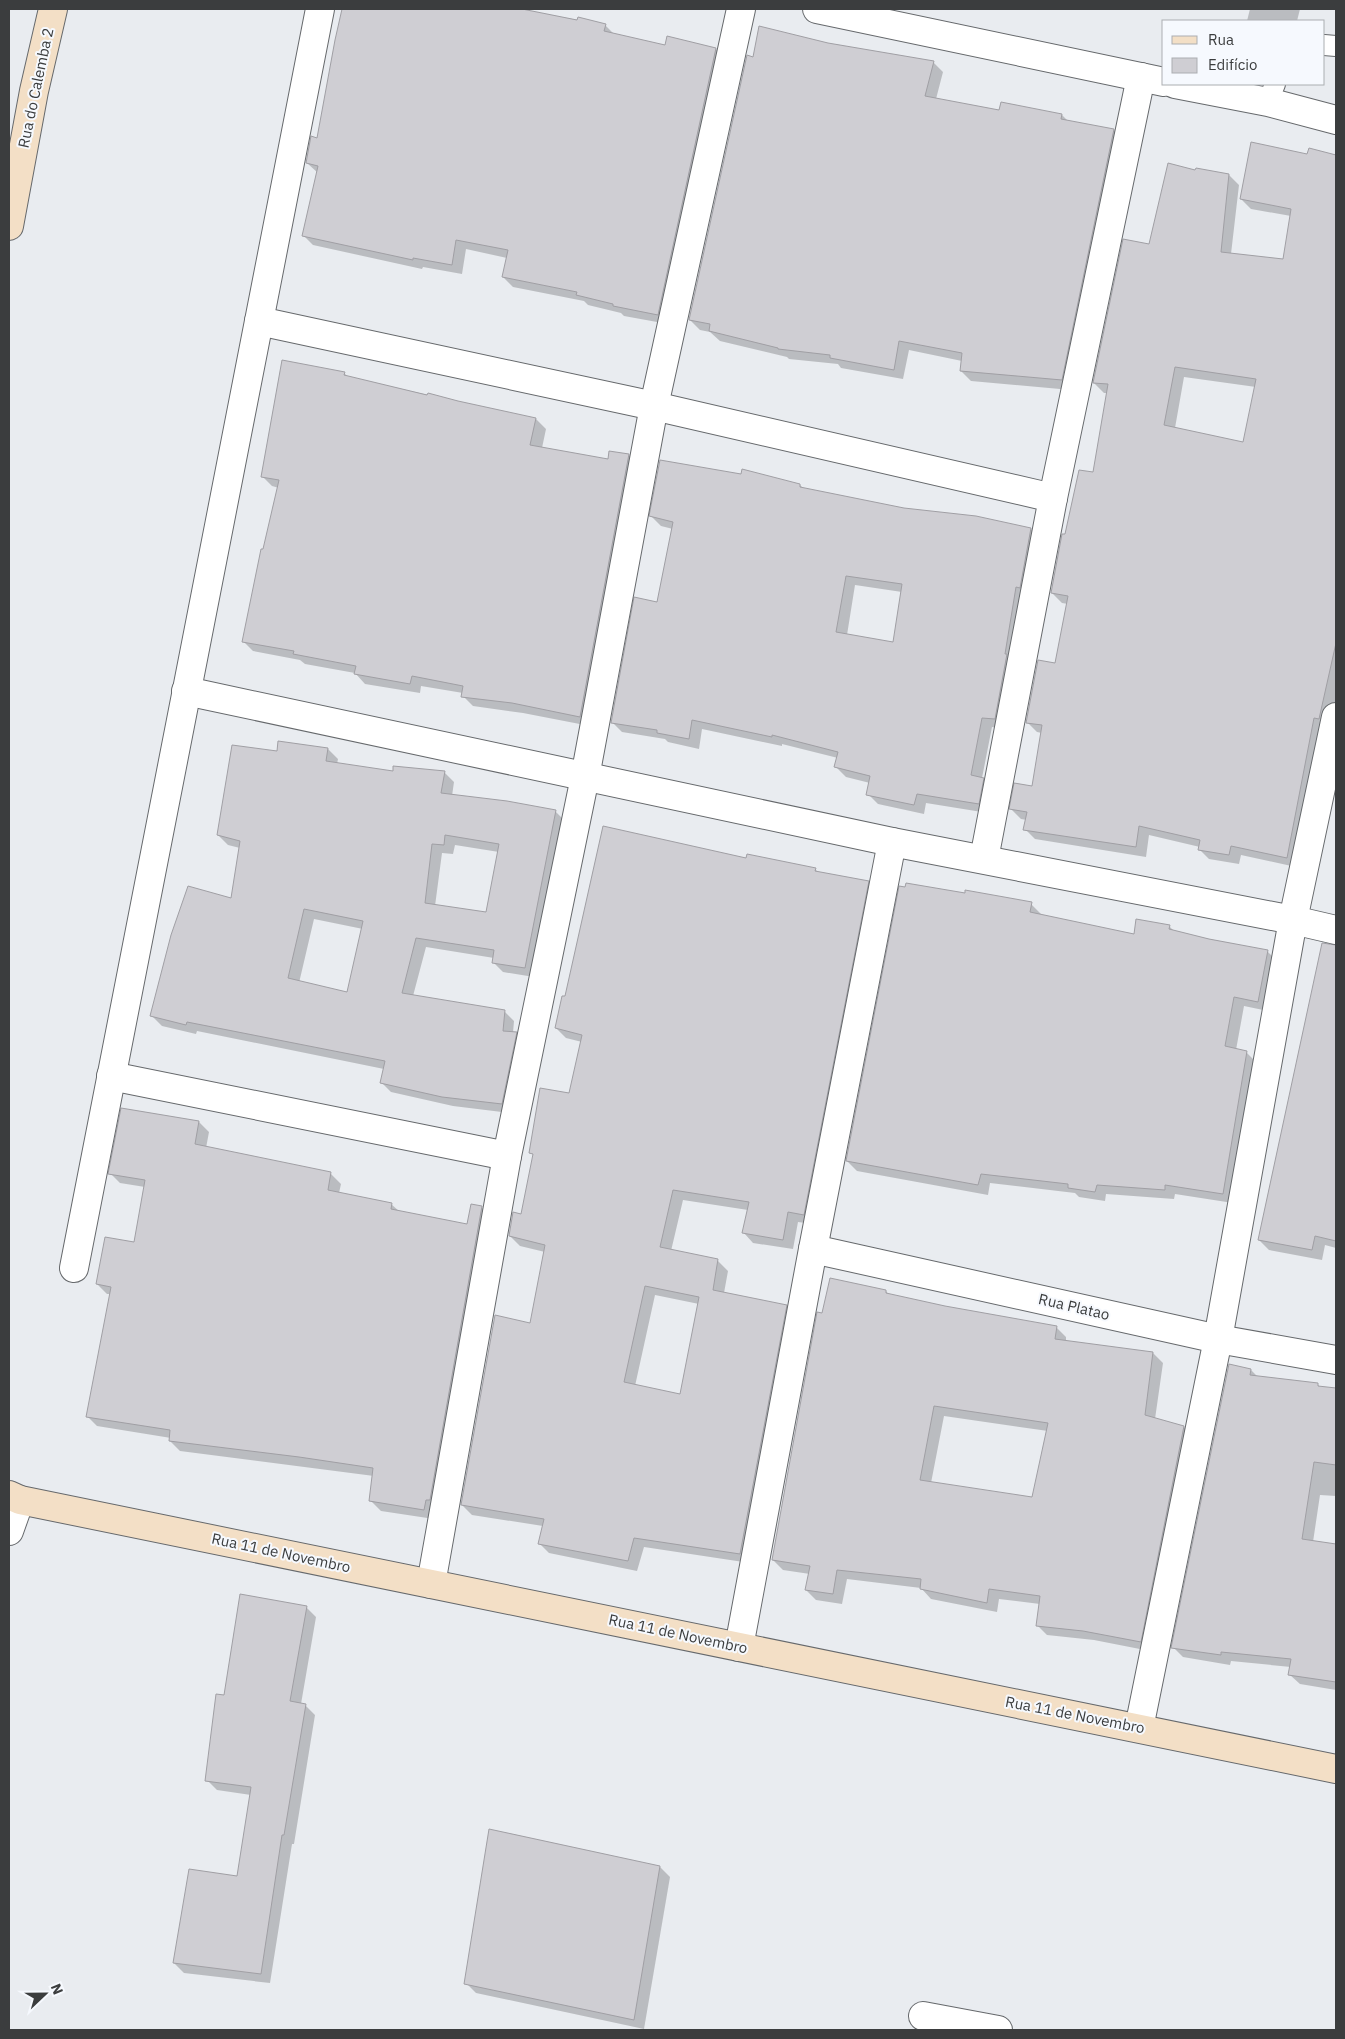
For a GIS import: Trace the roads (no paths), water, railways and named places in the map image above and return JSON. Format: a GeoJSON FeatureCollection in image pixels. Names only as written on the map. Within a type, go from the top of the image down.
{"type":"FeatureCollection","features":[{"type":"Feature","properties":{"kind":"main road","name":"Rua do Calemba 2"},"geometry":{"type":"LineString","coordinates":[[9,226],[34,92],[53,9]]}},
{"type":"Feature","properties":{"kind":"main road","name":"Rua 11 de Novembro"},"geometry":{"type":"LineString","coordinates":[[13,1499],[1336,1769]]}},
{"type":"Feature","properties":{"kind":"street"},"geometry":{"type":"LineString","coordinates":[[74,1268],[320,9]]}},
{"type":"Feature","properties":{"kind":"street"},"geometry":{"type":"LineString","coordinates":[[431,1584],[507,1156],[585,777],[654,406],[741,9]]}},
{"type":"Feature","properties":{"kind":"street"},"geometry":{"type":"LineString","coordinates":[[817,9],[1152,79],[1053,498],[984,859]]}},
{"type":"Feature","properties":{"kind":"street"},"geometry":{"type":"LineString","coordinates":[[1186,85],[1272,93],[1336,120]]}},
{"type":"Feature","properties":{"kind":"street"},"geometry":{"type":"LineString","coordinates":[[259,321],[654,406],[1053,498]]}},
{"type":"Feature","properties":{"kind":"street"},"geometry":{"type":"LineString","coordinates":[[186,691],[892,842],[1336,930]]}},
{"type":"Feature","properties":{"kind":"street"},"geometry":{"type":"LineString","coordinates":[[1139,1728],[1218,1339],[1293,920],[1336,717]]}},
{"type":"Feature","properties":{"kind":"street"},"geometry":{"type":"LineString","coordinates":[[739,1647],[813,1248],[892,842]]}},
{"type":"Feature","properties":{"kind":"street"},"geometry":{"type":"LineString","coordinates":[[111,1076],[507,1156]]}},
{"type":"Feature","properties":{"kind":"street","name":"Rua Platao"},"geometry":{"type":"LineString","coordinates":[[813,1248],[1218,1339],[1336,1360]]}},
{"type":"Feature","properties":{"kind":"street"},"geometry":{"type":"LineString","coordinates":[[9,1531],[13,1499]]}},
{"type":"Feature","properties":{"kind":"street"},"geometry":{"type":"LineString","coordinates":[[923,2016],[998,2030]]}}]}
